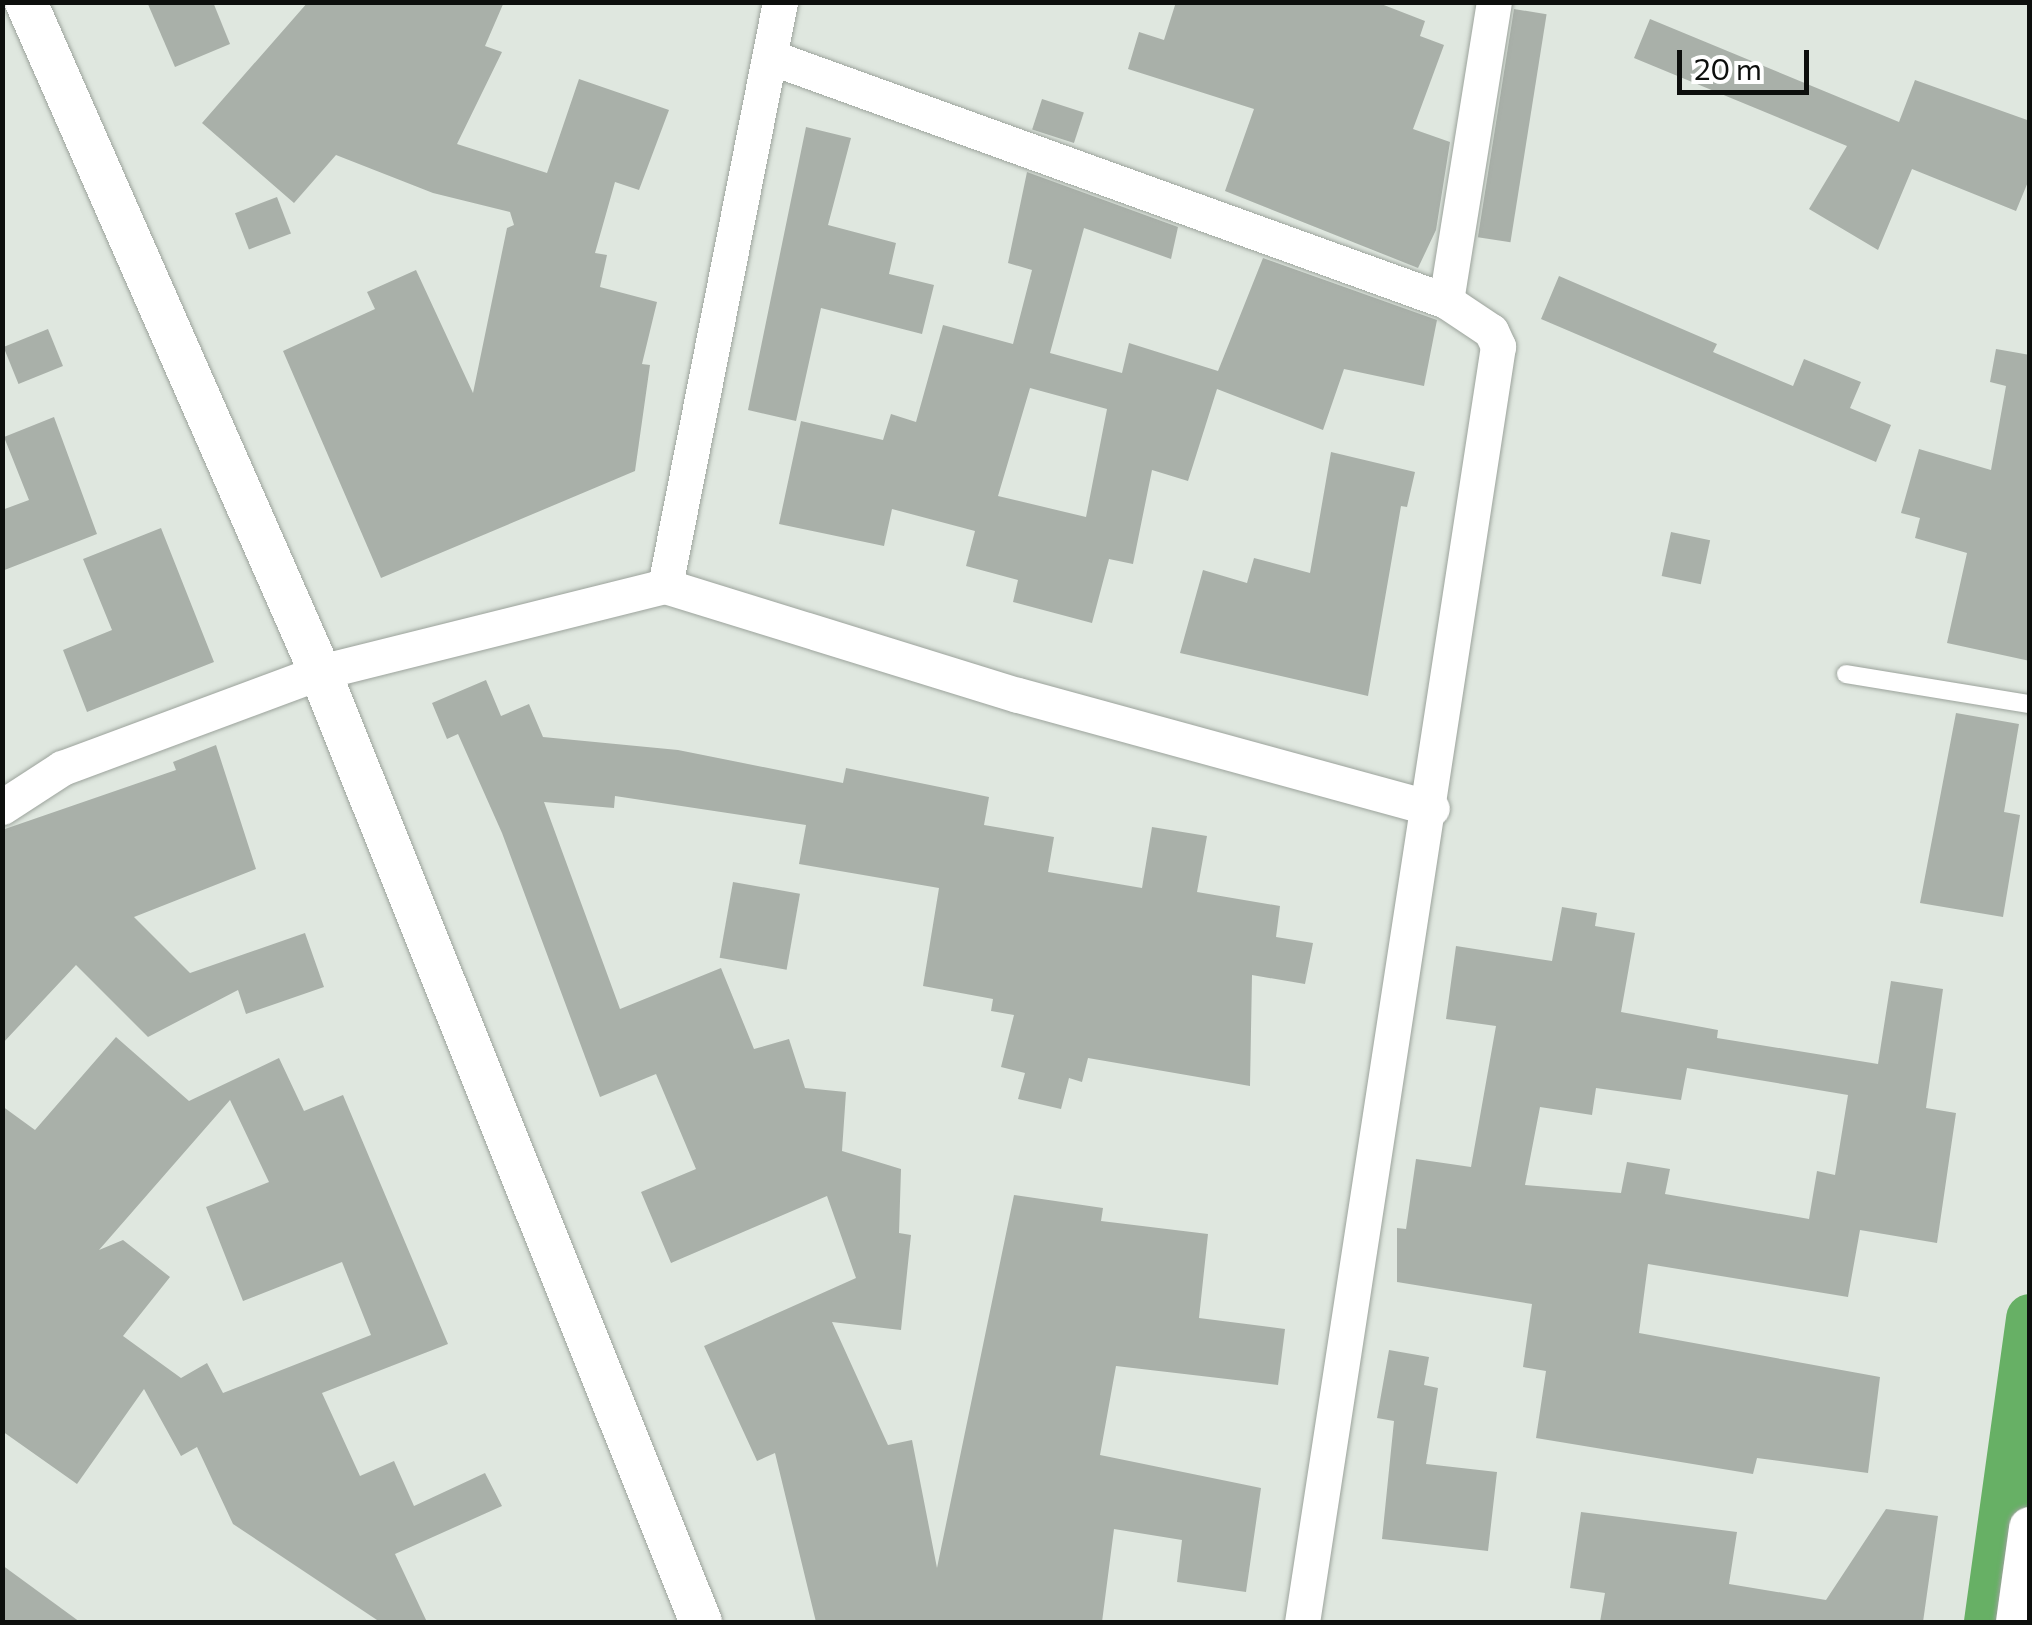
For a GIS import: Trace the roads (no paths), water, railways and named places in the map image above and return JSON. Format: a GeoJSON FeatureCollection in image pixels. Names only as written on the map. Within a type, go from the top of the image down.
{"type":"FeatureCollection","features":[{"type":"Feature","properties":{"kind":"street"},"geometry":{"type":"LineString","coordinates":[[26,2],[320,672],[701,1622]]}},
{"type":"Feature","properties":{"kind":"street"},"geometry":{"type":"LineString","coordinates":[[666,586],[780,2]]}},
{"type":"Feature","properties":{"kind":"street"},"geometry":{"type":"LineString","coordinates":[[1446,301],[1494,2]]}},
{"type":"Feature","properties":{"kind":"street"},"geometry":{"type":"LineString","coordinates":[[772,58],[1446,301],[1490,331],[1498,346],[1432,808],[1302,1622]]}},
{"type":"Feature","properties":{"kind":"street"},"geometry":{"type":"LineString","coordinates":[[2,807],[62,768],[320,672],[666,586],[1018,694],[1432,808]]}},
{"type":"Feature","properties":{"kind":"street"},"geometry":{"type":"LineString","coordinates":[[2017,1622],[2030,1528]]}},
{"type":"Feature","properties":{"kind":"lane"},"geometry":{"type":"LineString","coordinates":[[1846,674],[2030,704]]}},
{"type":"Feature","properties":{"kind":"waterway"},"geometry":{"type":"LineString","coordinates":[[1988,1622],[2030,1318]]}}]}
